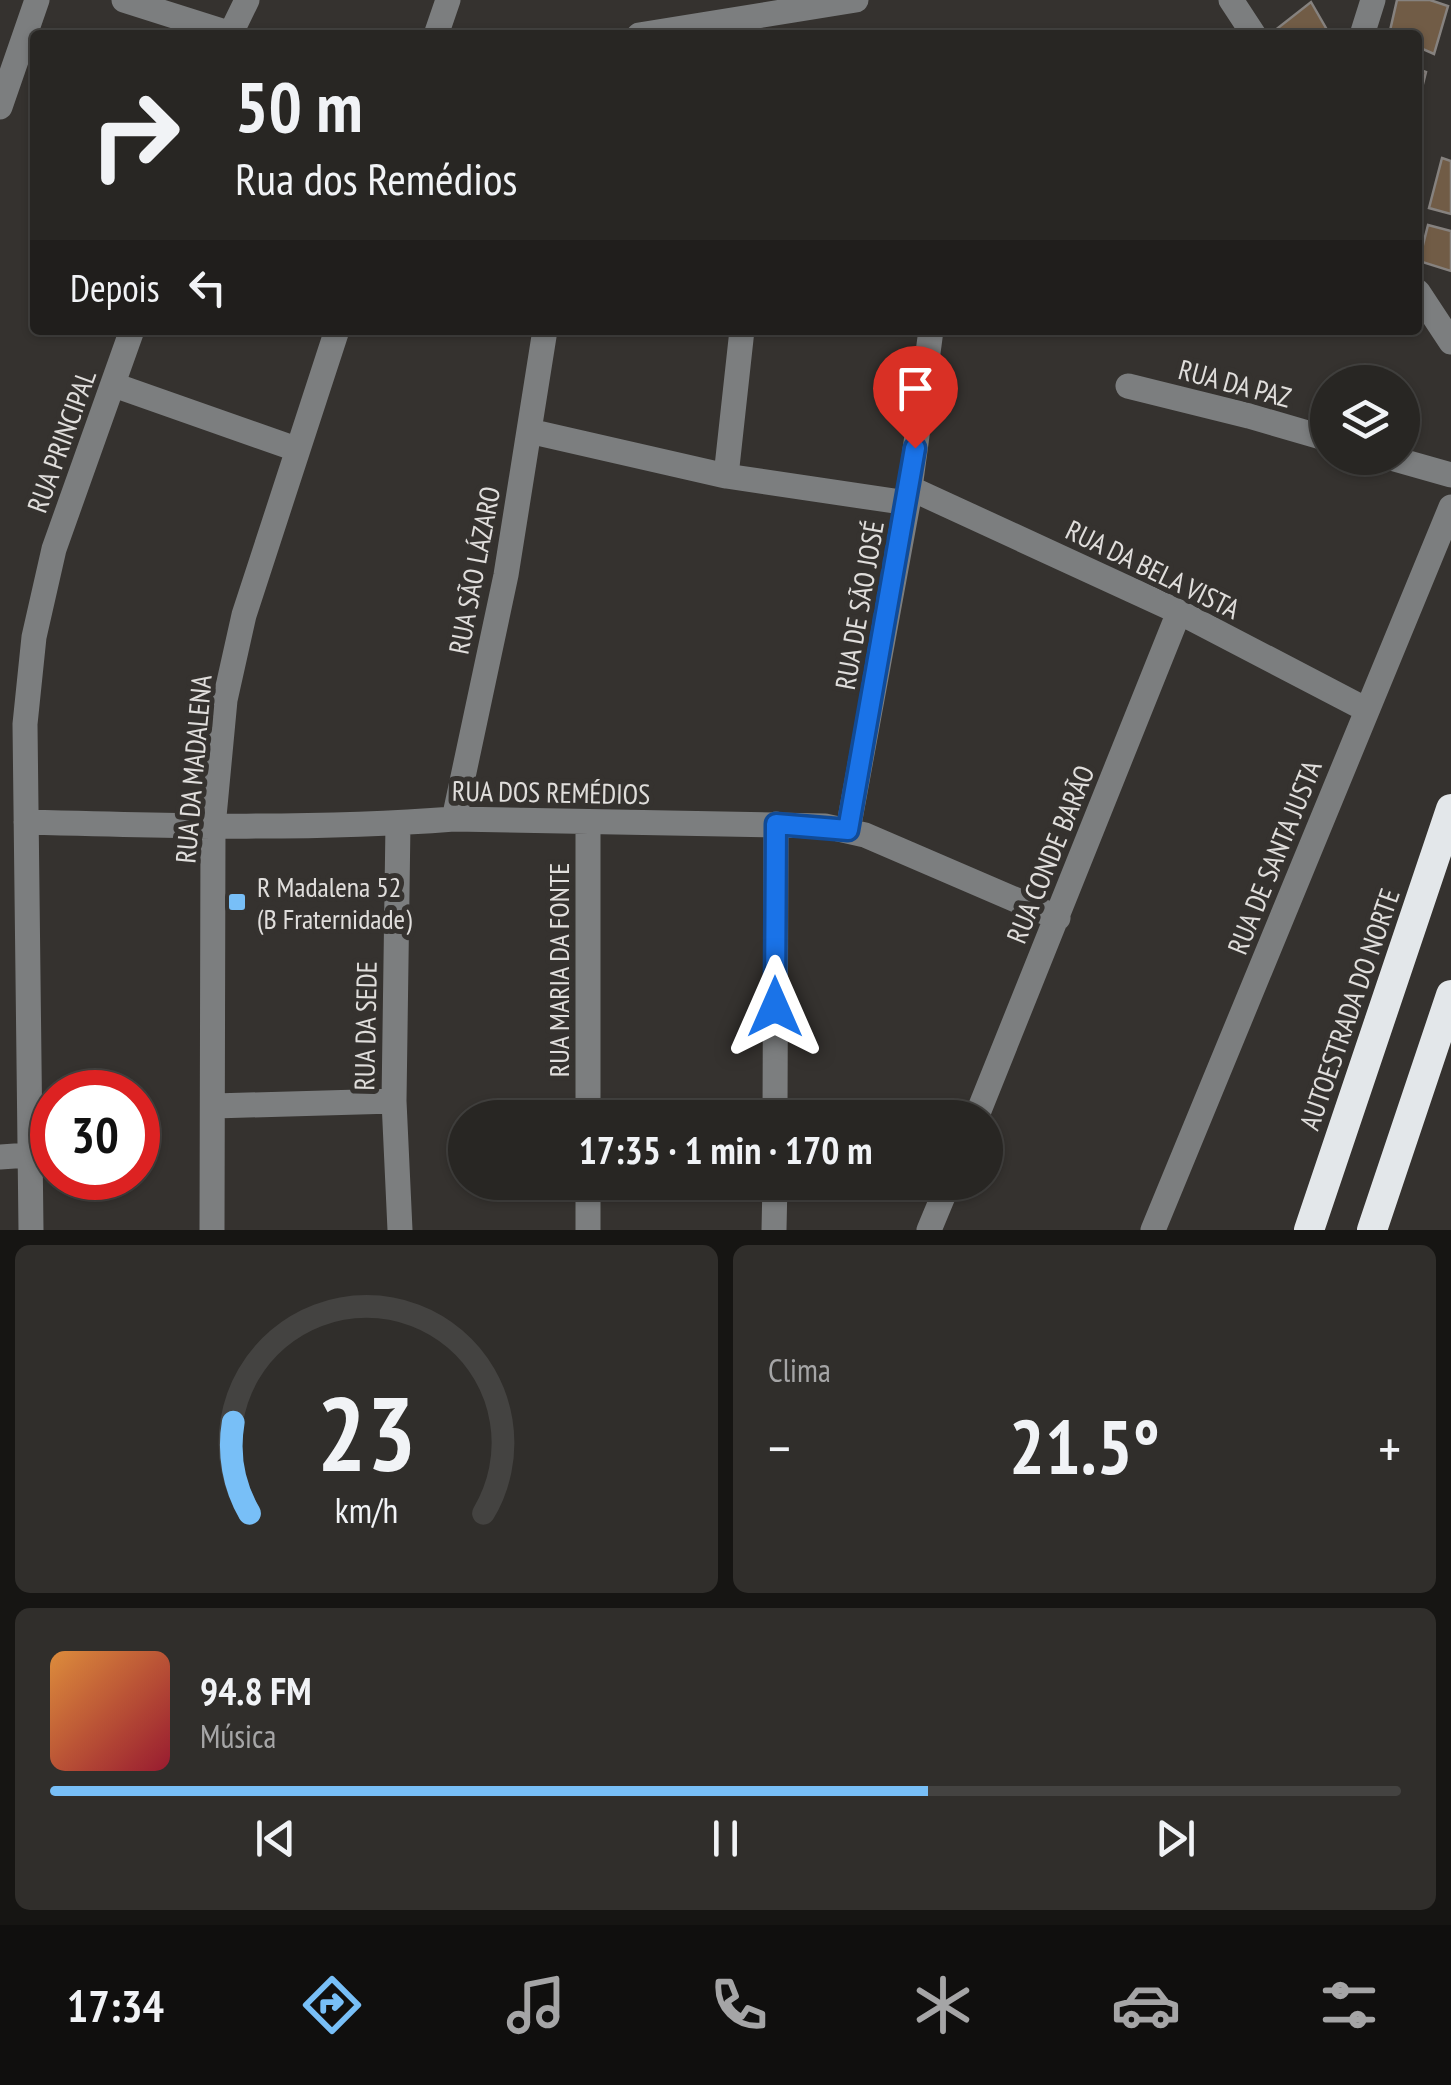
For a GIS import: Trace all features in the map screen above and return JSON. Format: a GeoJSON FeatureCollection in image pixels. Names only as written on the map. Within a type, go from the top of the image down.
{"type":"FeatureCollection","features":[{"type":"Feature","properties":{"kind":"highway","name":"AUTOESTRADA DO NORTE"},"geometry":{"type":"LineString","coordinates":[[1309,1230],[1451,809]]}},
{"type":"Feature","properties":{"kind":"highway"},"geometry":{"type":"LineString","coordinates":[[1372,1230],[1451,995]]}},
{"type":"Feature","properties":{"kind":"street"},"geometry":{"type":"LineString","coordinates":[[0,107],[36,0]]}},
{"type":"Feature","properties":{"kind":"street"},"geometry":{"type":"LineString","coordinates":[[124,0],[215,30]]}},
{"type":"Feature","properties":{"kind":"street"},"geometry":{"type":"LineString","coordinates":[[232,30],[247,0]]}},
{"type":"Feature","properties":{"kind":"street"},"geometry":{"type":"LineString","coordinates":[[438,30],[448,0]]}},
{"type":"Feature","properties":{"kind":"street"},"geometry":{"type":"LineString","coordinates":[[670,30],[856,0]]}},
{"type":"Feature","properties":{"kind":"street"},"geometry":{"type":"LineString","coordinates":[[1231,0],[1251,30]]}},
{"type":"Feature","properties":{"kind":"street"},"geometry":{"type":"LineString","coordinates":[[1364,30],[1373,0]]}},
{"type":"Feature","properties":{"kind":"street"},"geometry":{"type":"LineString","coordinates":[[1422,298],[1451,342]]}},
{"type":"Feature","properties":{"kind":"street","name":"RUA PRINCIPAL"},"geometry":{"type":"LineString","coordinates":[[30,1155],[26,822],[12,723],[54,549],[130,335]]}},
{"type":"Feature","properties":{"kind":"street","name":"RUA DA MADALENA"},"geometry":{"type":"LineString","coordinates":[[212,1230],[213,827],[225,700],[244,615],[334,335]]}},
{"type":"Feature","properties":{"kind":"street","name":"RUA SÃO LÁZARO"},"geometry":{"type":"LineString","coordinates":[[454,819],[506,575],[544,335]]}},
{"type":"Feature","properties":{"kind":"street"},"geometry":{"type":"LineString","coordinates":[[726,476],[741,335]]}},
{"type":"Feature","properties":{"kind":"street","name":"RUA DE SÃO JOSÉ"},"geometry":{"type":"LineString","coordinates":[[848,830],[909,496],[930,335]]}},
{"type":"Feature","properties":{"kind":"street"},"geometry":{"type":"LineString","coordinates":[[114,385],[296,449]]}},
{"type":"Feature","properties":{"kind":"street","name":"RUA DA PAZ"},"geometry":{"type":"LineString","coordinates":[[1128,386],[1310,434]]}},
{"type":"Feature","properties":{"kind":"street","name":"RUA DA BELA VISTA"},"geometry":{"type":"LineString","coordinates":[[529,430],[726,476],[909,496],[1178,612],[1366,710]]}},
{"type":"Feature","properties":{"kind":"street"},"geometry":{"type":"LineString","coordinates":[[1420,466],[1451,475]]}},
{"type":"Feature","properties":{"kind":"street","name":"RUA DE SANTA JUSTA"},"geometry":{"type":"LineString","coordinates":[[1153,1230],[1451,507]]}},
{"type":"Feature","properties":{"kind":"street","name":"RUA CONDE BARÃO"},"geometry":{"type":"LineString","coordinates":[[983,1100],[1178,612]]}},
{"type":"Feature","properties":{"kind":"street","name":"RUA DOS REMÉDIOS"},"geometry":{"type":"LineString","coordinates":[[26,822],[213,827],[454,819],[776,824],[848,830],[1058,918]]}},
{"type":"Feature","properties":{"kind":"street","name":"RUA DA SEDE"},"geometry":{"type":"LineString","coordinates":[[398,823],[394,1101],[400,1230]]}},
{"type":"Feature","properties":{"kind":"street","name":"RUA MARIA DA FONTE"},"geometry":{"type":"LineString","coordinates":[[588,823],[588,1100]]}},
{"type":"Feature","properties":{"kind":"street"},"geometry":{"type":"LineString","coordinates":[[775,1100],[776,824]]}},
{"type":"Feature","properties":{"kind":"street"},"geometry":{"type":"LineString","coordinates":[[214,1106],[394,1101]]}},
{"type":"Feature","properties":{"kind":"street"},"geometry":{"type":"LineString","coordinates":[[0,1156],[30,1155]]}},
{"type":"Feature","properties":{"kind":"street","name":"RUA PRINCIPAL"},"geometry":{"type":"LineString","coordinates":[[31,1200],[31,1230]]}},
{"type":"Feature","properties":{"kind":"street"},"geometry":{"type":"LineString","coordinates":[[588,1200],[588,1230]]}},
{"type":"Feature","properties":{"kind":"street"},"geometry":{"type":"LineString","coordinates":[[774,1200],[774,1230]]}},
{"type":"Feature","properties":{"kind":"street"},"geometry":{"type":"LineString","coordinates":[[930,1230],[942,1200]]}},
{"type":"Feature","properties":{"kind":"building"},"geometry":{"type":"Polygon","coordinates":[[[1397,0],[1430,0],[1448,6],[1434,54],[1422,49],[1422,30],[1390,30],[1397,0]]]}},
{"type":"Feature","properties":{"kind":"building"},"geometry":{"type":"Polygon","coordinates":[[[1311,2],[1327,30],[1275,30],[1311,2]]]}},
{"type":"Feature","properties":{"kind":"building"},"geometry":{"type":"Polygon","coordinates":[[[1442,158],[1451,161],[1451,214],[1429,208],[1442,158]]]}},
{"type":"Feature","properties":{"kind":"building"},"geometry":{"type":"Polygon","coordinates":[[[1428,225],[1451,231],[1451,271],[1422,262],[1428,225]]]}},
{"type":"Feature","properties":{"kind":"place","name":"R Madalena 52 (B Fraternidade)"},"geometry":{"type":"Point","coordinates":[237,902]}},
{"type":"Feature","properties":{"kind":"route"},"geometry":{"type":"LineString","coordinates":[[775,1007],[776,824],[848,830],[915,448]]}}]}
